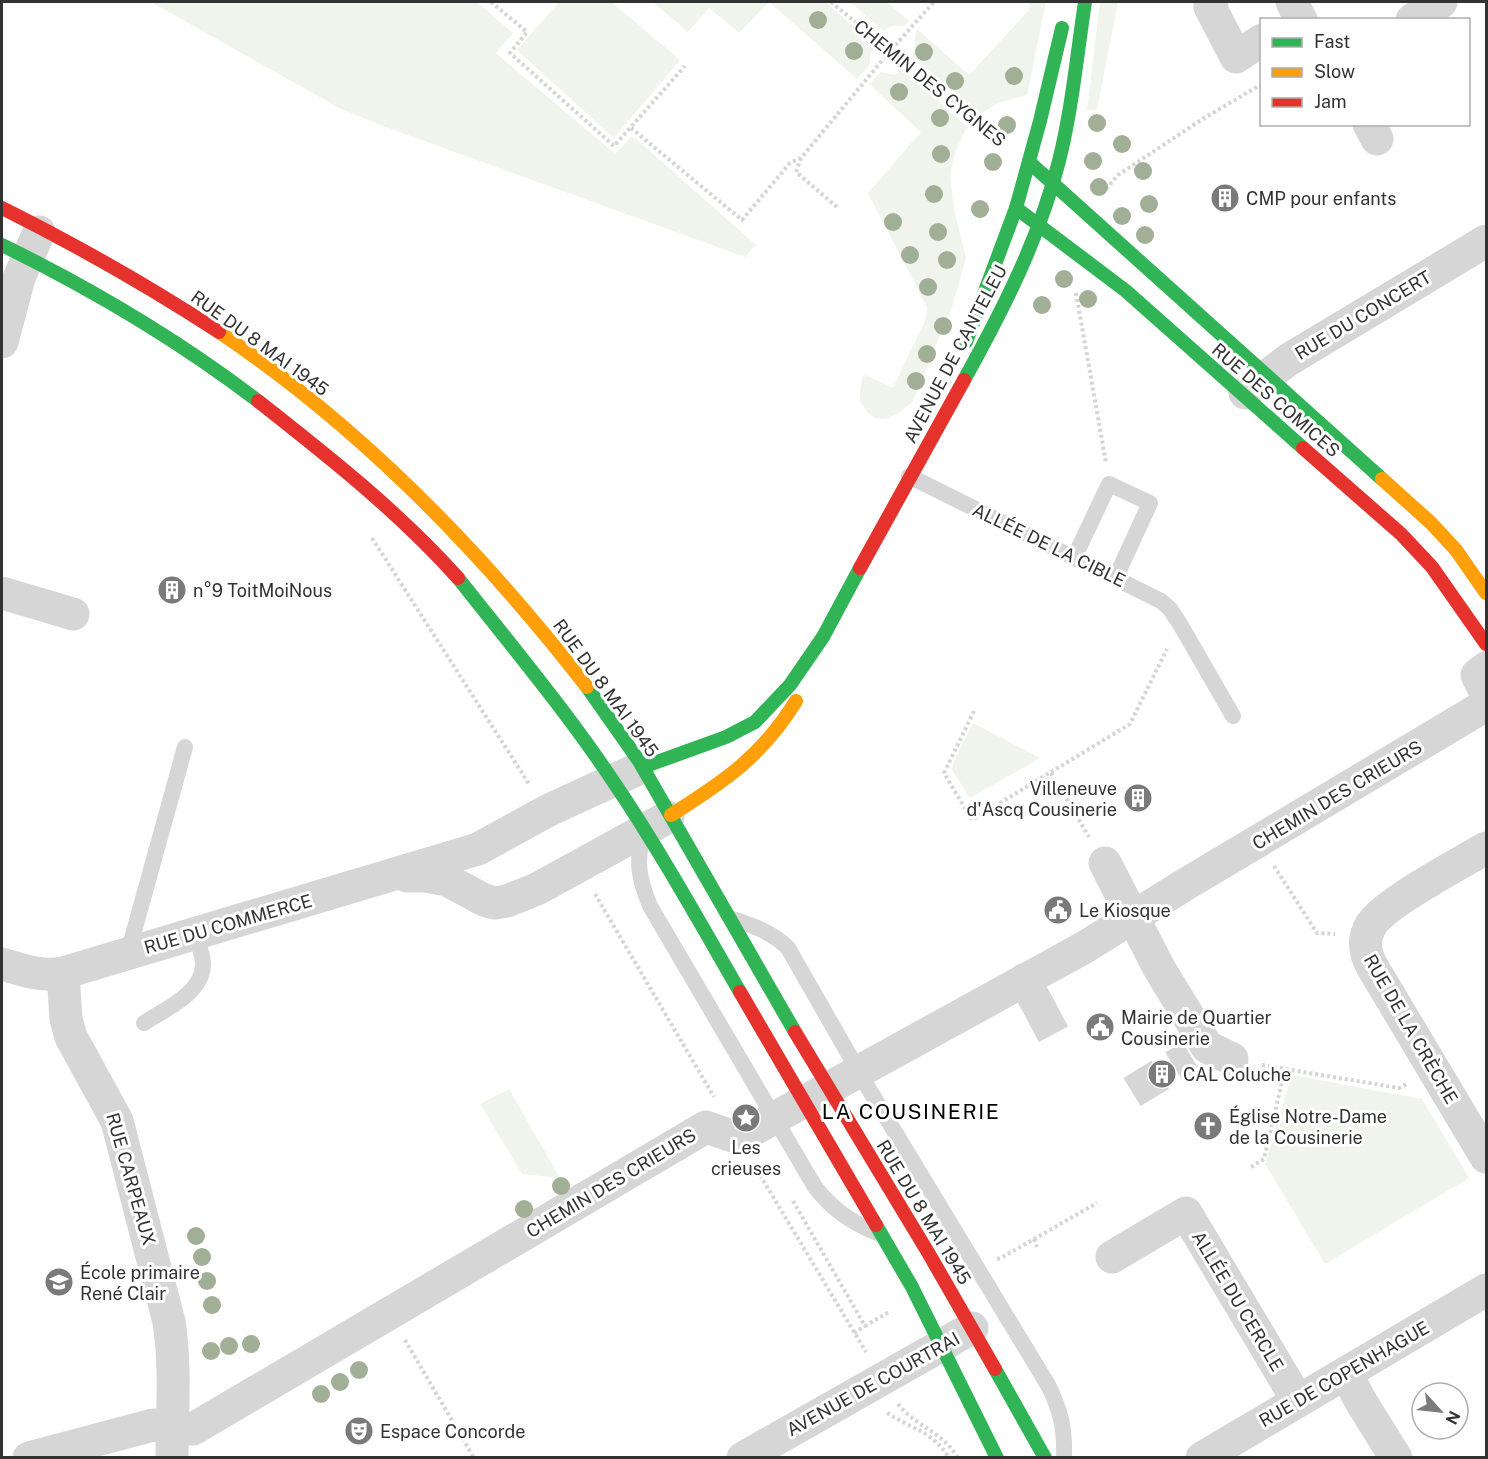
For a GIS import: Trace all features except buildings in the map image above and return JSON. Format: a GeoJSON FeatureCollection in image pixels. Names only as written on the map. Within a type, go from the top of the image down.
{"type":"FeatureCollection","features":[{"type":"Feature","properties":{"kind":"main road","name":"AVENUE DE CANTELEU"},"geometry":{"type":"LineString","coordinates":[[658,823],[745,766],[770,741],[789,714],[801,692],[823,637],[909,476],[999,317],[1040,225],[1053,183],[1067,123],[1085,2]]}},
{"type":"Feature","properties":{"kind":"main road","name":"AVENUE DE CANTELEU"},"geometry":{"type":"LineString","coordinates":[[909,476],[960,358],[1016,208],[1066,11]]}},
{"type":"Feature","properties":{"kind":"main road","name":"RUE DES COMICES"},"geometry":{"type":"LineString","coordinates":[[1029,162],[1085,214],[1418,552],[1445,584],[1486,644]]}},
{"type":"Feature","properties":{"kind":"main road","name":"RUE DU 8 MAI 1945"},"geometry":{"type":"LineString","coordinates":[[2,208],[124,272],[259,360],[396,475],[442,518],[528,613],[613,721],[643,767],[678,884],[815,1095],[972,1328],[1044,1458]]}},
{"type":"Feature","properties":{"kind":"main road","name":"RUE DES COMICES"},"geometry":{"type":"LineString","coordinates":[[1016,208],[1255,386],[1431,523],[1456,550],[1486,593]]}},
{"type":"Feature","properties":{"kind":"main road","name":"RUE DU 8 MAI 1945"},"geometry":{"type":"LineString","coordinates":[[14,251],[96,293],[177,342],[287,422],[403,521],[457,577],[545,688],[613,781],[658,823],[730,918],[881,1235],[912,1287],[997,1458]]}},
{"type":"Feature","properties":{"kind":"main road","name":"AVENUE DE CANTELEU"},"geometry":{"type":"LineString","coordinates":[[643,767],[726,737],[755,722],[790,685],[823,637]]}},
{"type":"Feature","properties":{"kind":"street"},"geometry":{"type":"LineString","coordinates":[[1212,2],[1210,7],[1236,57],[1260,41]]}},
{"type":"Feature","properties":{"kind":"street"},"geometry":{"type":"LineString","coordinates":[[1415,18],[1441,2]]}},
{"type":"Feature","properties":{"kind":"street"},"geometry":{"type":"LineString","coordinates":[[2,342],[19,278],[14,251],[41,228]]}},
{"type":"Feature","properties":{"kind":"street","name":"RUE DU CONCERT"},"geometry":{"type":"LineString","coordinates":[[1255,386],[1288,360],[1486,241]]}},
{"type":"Feature","properties":{"kind":"street"},"geometry":{"type":"LineString","coordinates":[[2,593],[73,614]]}},
{"type":"Feature","properties":{"kind":"street"},"geometry":{"type":"LineString","coordinates":[[1486,668],[1477,675],[1486,693]]}},
{"type":"Feature","properties":{"kind":"street","name":"CHEMIN DES CRIEURS"},"geometry":{"type":"LineString","coordinates":[[29,1458],[153,1425],[172,1442],[706,1127],[738,1138],[859,1071],[1031,993],[1085,947],[1486,705]]}},
{"type":"Feature","properties":{"kind":"street","name":"RUE DU COMMERCE"},"geometry":{"type":"LineString","coordinates":[[63,973],[478,849],[547,812],[643,767]]}},
{"type":"Feature","properties":{"kind":"street","name":"RUE DU COMMERCE"},"geometry":{"type":"LineString","coordinates":[[394,875],[426,876],[447,880],[484,900],[495,903],[507,901],[537,889],[658,823]]}},
{"type":"Feature","properties":{"kind":"street","name":"RUE DE LA CRÈCHE"},"geometry":{"type":"LineString","coordinates":[[1486,848],[1386,909],[1371,925],[1366,936],[1365,949],[1373,969],[1486,1157]]}},
{"type":"Feature","properties":{"kind":"street"},"geometry":{"type":"LineString","coordinates":[[1105,863],[1159,968],[1210,1054]]}},
{"type":"Feature","properties":{"kind":"street"},"geometry":{"type":"LineString","coordinates":[[2,964],[38,974],[63,973]]}},
{"type":"Feature","properties":{"kind":"street","name":"RUE CARPEAUX"},"geometry":{"type":"LineString","coordinates":[[63,973],[64,1010],[71,1037],[112,1108],[117,1121],[169,1322],[173,1346],[172,1442]]}},
{"type":"Feature","properties":{"kind":"street","name":"ALLÉE DU CERCLE"},"geometry":{"type":"LineString","coordinates":[[1112,1257],[1186,1213],[1298,1401]]}},
{"type":"Feature","properties":{"kind":"street","name":"RUE DE COPENHAGUE"},"geometry":{"type":"LineString","coordinates":[[1202,1458],[1486,1290]]}},
{"type":"Feature","properties":{"kind":"street","name":"AVENUE DE COURTRAI"},"geometry":{"type":"LineString","coordinates":[[743,1458],[864,1387],[972,1328]]}},
{"type":"Feature","properties":{"kind":"street"},"geometry":{"type":"LineString","coordinates":[[1346,1373],[1396,1458]]}},
{"type":"Feature","properties":{"kind":"lane","name":"ALLÉE DE LA CIBLE"},"geometry":{"type":"LineString","coordinates":[[909,476],[1161,601],[1170,609],[1180,624],[1233,716]]}},
{"type":"Feature","properties":{"kind":"lane"},"geometry":{"type":"LineString","coordinates":[[1074,558],[1109,484],[1150,503],[1116,577]]}},
{"type":"Feature","properties":{"kind":"lane"},"geometry":{"type":"LineString","coordinates":[[128,953],[186,747]]}},
{"type":"Feature","properties":{"kind":"lane"},"geometry":{"type":"LineString","coordinates":[[658,823],[638,850],[641,884],[650,906],[815,1188],[827,1202],[856,1225],[881,1235]]}},
{"type":"Feature","properties":{"kind":"lane"},"geometry":{"type":"LineString","coordinates":[[730,918],[777,937],[788,948],[1048,1386],[1059,1408],[1063,1425],[1064,1458]]}},
{"type":"Feature","properties":{"kind":"lane"},"geometry":{"type":"LineString","coordinates":[[144,1023],[186,995],[201,976],[203,964],[196,933]]}},
{"type":"Feature","properties":{"kind":"path"},"geometry":{"type":"LineString","coordinates":[[491,2],[527,32],[510,53],[614,146],[685,66]]}},
{"type":"Feature","properties":{"kind":"path","name":"CHEMIN DES CYGNES"},"geometry":{"type":"LineString","coordinates":[[831,2],[1029,162]]}},
{"type":"Feature","properties":{"kind":"path"},"geometry":{"type":"LineString","coordinates":[[837,207],[796,172],[801,158],[934,2]]}},
{"type":"Feature","properties":{"kind":"path"},"geometry":{"type":"LineString","coordinates":[[1085,214],[1118,175],[1201,120],[1260,85]]}},
{"type":"Feature","properties":{"kind":"path"},"geometry":{"type":"LineString","coordinates":[[631,128],[742,220],[790,163],[801,158]]}},
{"type":"Feature","properties":{"kind":"path"},"geometry":{"type":"LineString","coordinates":[[1075,289],[1109,484]]}},
{"type":"Feature","properties":{"kind":"path"},"geometry":{"type":"LineString","coordinates":[[975,711],[944,773],[972,820],[1130,724],[1180,624]]}},
{"type":"Feature","properties":{"kind":"path"},"geometry":{"type":"LineString","coordinates":[[1051,773],[1105,863]]}},
{"type":"Feature","properties":{"kind":"path"},"geometry":{"type":"LineString","coordinates":[[1259,841],[1317,933],[1366,936]]}},
{"type":"Feature","properties":{"kind":"path"},"geometry":{"type":"LineString","coordinates":[[1210,1054],[1399,1088],[1434,1070]]}},
{"type":"Feature","properties":{"kind":"path"},"geometry":{"type":"LineString","coordinates":[[1251,1167],[1264,1159],[1286,1069]]}},
{"type":"Feature","properties":{"kind":"path"},"geometry":{"type":"LineString","coordinates":[[1034,1239],[1037,1247]]}},
{"type":"Feature","properties":{"kind":"path"},"geometry":{"type":"LineString","coordinates":[[390,1314],[474,1458]]}},
{"type":"Feature","properties":{"kind":"path"},"geometry":{"type":"LineString","coordinates":[[854,1333],[865,1326]]}},
{"type":"Feature","properties":{"kind":"path"},"geometry":{"type":"LineString","coordinates":[[864,1387],[877,1405],[887,1413],[930,1435],[944,1448],[949,1458]]}},
{"type":"Feature","properties":{"kind":"shaded area"},"geometry":{"type":"Polygon","coordinates":[[[151,2],[477,2],[513,33],[496,53],[615,154],[631,137],[635,138],[756,245],[745,257],[383,126],[341,109],[151,2]]]}},
{"type":"Feature","properties":{"kind":"shaded area"},"geometry":{"type":"Polygon","coordinates":[[[559,2],[611,2],[680,60],[614,138],[517,50],[559,2]]]}},
{"type":"Feature","properties":{"kind":"shaded area"},"geometry":{"type":"Polygon","coordinates":[[[653,2],[769,2],[739,33],[709,8],[688,32],[653,2]]]}},
{"type":"Feature","properties":{"kind":"shaded area"},"geometry":{"type":"Polygon","coordinates":[[[769,2],[825,2],[875,44],[870,55],[870,64],[857,79],[769,2]]]}},
{"type":"Feature","properties":{"kind":"shaded area"},"geometry":{"type":"Polygon","coordinates":[[[850,2],[887,2],[909,21],[904,26],[891,26],[884,31],[850,2]]]}},
{"type":"Feature","properties":{"kind":"shaded area"},"geometry":{"type":"Polygon","coordinates":[[[1030,2],[1046,2],[1027,95],[998,103],[980,114],[912,56],[917,29],[969,75],[1029,10],[1030,2]]]}},
{"type":"Feature","properties":{"kind":"shaded area"},"geometry":{"type":"Polygon","coordinates":[[[1100,2],[1118,2],[1097,110],[1087,110],[1100,2]]]}},
{"type":"Feature","properties":{"kind":"shaded area"},"geometry":{"type":"Polygon","coordinates":[[[903,69],[967,127],[955,152],[950,175],[955,214],[966,258],[953,304],[913,401],[896,415],[883,419],[870,415],[860,402],[862,377],[865,375],[893,388],[925,321],[927,307],[868,193],[921,132],[869,84],[881,72],[894,75],[903,69]]]}},
{"type":"Feature","properties":{"kind":"shaded area"},"geometry":{"type":"Polygon","coordinates":[[[973,723],[1040,758],[970,798],[952,770],[954,761],[973,723]]]}},
{"type":"Feature","properties":{"kind":"shaded area"},"geometry":{"type":"Polygon","coordinates":[[[1292,1075],[1422,1099],[1469,1178],[1325,1264],[1265,1164],[1292,1075]]]}},
{"type":"Feature","properties":{"kind":"shaded area"},"geometry":{"type":"Polygon","coordinates":[[[509,1089],[560,1178],[522,1174],[480,1104],[509,1089]]]}},
{"type":"Feature","properties":{"kind":"tunnel"},"geometry":{"type":"LineString","coordinates":[[1038,1005],[1057,1041]]}},
{"type":"Feature","properties":{"kind":"tunnel"},"geometry":{"type":"LineString","coordinates":[[1132,1092],[1191,1056]]}},
{"type":"Feature","properties":{"kind":"traffic: fast"},"geometry":{"type":"LineString","coordinates":[[964,380],[1019,274],[1051,190],[1067,122],[1085,2]]}},
{"type":"Feature","properties":{"kind":"traffic: fast"},"geometry":{"type":"LineString","coordinates":[[966,342],[1016,208],[1062,28]]}},
{"type":"Feature","properties":{"kind":"traffic: fast"},"geometry":{"type":"LineString","coordinates":[[1029,162],[1382,479]]}},
{"type":"Feature","properties":{"kind":"traffic: fast"},"geometry":{"type":"LineString","coordinates":[[1016,208],[1126,291],[1303,448]]}},
{"type":"Feature","properties":{"kind":"traffic: fast"},"geometry":{"type":"LineString","coordinates":[[2,245],[69,279],[166,336],[258,401]]}},
{"type":"Feature","properties":{"kind":"traffic: fast"},"geometry":{"type":"LineString","coordinates":[[643,767],[726,737],[755,722],[790,685],[823,637],[860,568]]}},
{"type":"Feature","properties":{"kind":"traffic: fast"},"geometry":{"type":"LineString","coordinates":[[458,578],[557,704],[613,781],[663,859],[740,992]]}},
{"type":"Feature","properties":{"kind":"traffic: fast"},"geometry":{"type":"LineString","coordinates":[[587,687],[639,761],[795,1032]]}},
{"type":"Feature","properties":{"kind":"traffic: fast"},"geometry":{"type":"LineString","coordinates":[[876,1225],[912,1287],[997,1458]]}},
{"type":"Feature","properties":{"kind":"traffic: fast"},"geometry":{"type":"LineString","coordinates":[[995,1369],[1045,1458]]}},
{"type":"Feature","properties":{"kind":"traffic: slow"},"geometry":{"type":"LineString","coordinates":[[219,332],[322,409],[417,494],[505,588],[587,687]]}},
{"type":"Feature","properties":{"kind":"traffic: slow"},"geometry":{"type":"LineString","coordinates":[[1382,479],[1431,523],[1456,550],[1486,593]]}},
{"type":"Feature","properties":{"kind":"traffic: slow"},"geometry":{"type":"LineString","coordinates":[[671,815],[709,791],[741,766],[770,737],[796,701]]}},
{"type":"Feature","properties":{"kind":"traffic: jam"},"geometry":{"type":"LineString","coordinates":[[2,208],[112,267],[219,332]]}},
{"type":"Feature","properties":{"kind":"traffic: jam"},"geometry":{"type":"LineString","coordinates":[[860,568],[964,380]]}},
{"type":"Feature","properties":{"kind":"traffic: jam"},"geometry":{"type":"LineString","coordinates":[[258,401],[387,507],[458,578]]}},
{"type":"Feature","properties":{"kind":"traffic: jam"},"geometry":{"type":"LineString","coordinates":[[1303,448],[1401,534],[1432,567],[1486,644]]}},
{"type":"Feature","properties":{"kind":"traffic: jam"},"geometry":{"type":"LineString","coordinates":[[740,992],[876,1225]]}},
{"type":"Feature","properties":{"kind":"traffic: jam"},"geometry":{"type":"LineString","coordinates":[[795,1032],[929,1254],[995,1369]]}},
{"type":"Feature","properties":{"kind":"place","name":"CMP pour enfants"},"geometry":{"type":"Point","coordinates":[1225,198]}},
{"type":"Feature","properties":{"kind":"place","name":"n°9 ToitMoiNous"},"geometry":{"type":"Point","coordinates":[172,590]}},
{"type":"Feature","properties":{"kind":"place","name":"Villeneuve d'Ascq Cousinerie"},"geometry":{"type":"Point","coordinates":[1138,798]}},
{"type":"Feature","properties":{"kind":"place","name":"Le Kiosque"},"geometry":{"type":"Point","coordinates":[1058,910]}},
{"type":"Feature","properties":{"kind":"place","name":"Mairie de Quartier Cousinerie"},"geometry":{"type":"Point","coordinates":[1100,1027]}},
{"type":"Feature","properties":{"kind":"place","name":"CAL Coluche"},"geometry":{"type":"Point","coordinates":[1162,1074]}},
{"type":"Feature","properties":{"kind":"place","name":"Les crieuses"},"geometry":{"type":"Point","coordinates":[746,1118]}},
{"type":"Feature","properties":{"kind":"place","name":"Église Notre-Dame de la Cousinerie"},"geometry":{"type":"Point","coordinates":[1208,1126]}},
{"type":"Feature","properties":{"kind":"place","name":"École primaire René Clair"},"geometry":{"type":"Point","coordinates":[59,1282]}},
{"type":"Feature","properties":{"kind":"place","name":"Espace Concorde"},"geometry":{"type":"Point","coordinates":[359,1431]}},
{"type":"Feature","properties":{"kind":"district","name":"LA COUSINERIE"},"geometry":{"type":"Point","coordinates":[911,1111]}}]}
